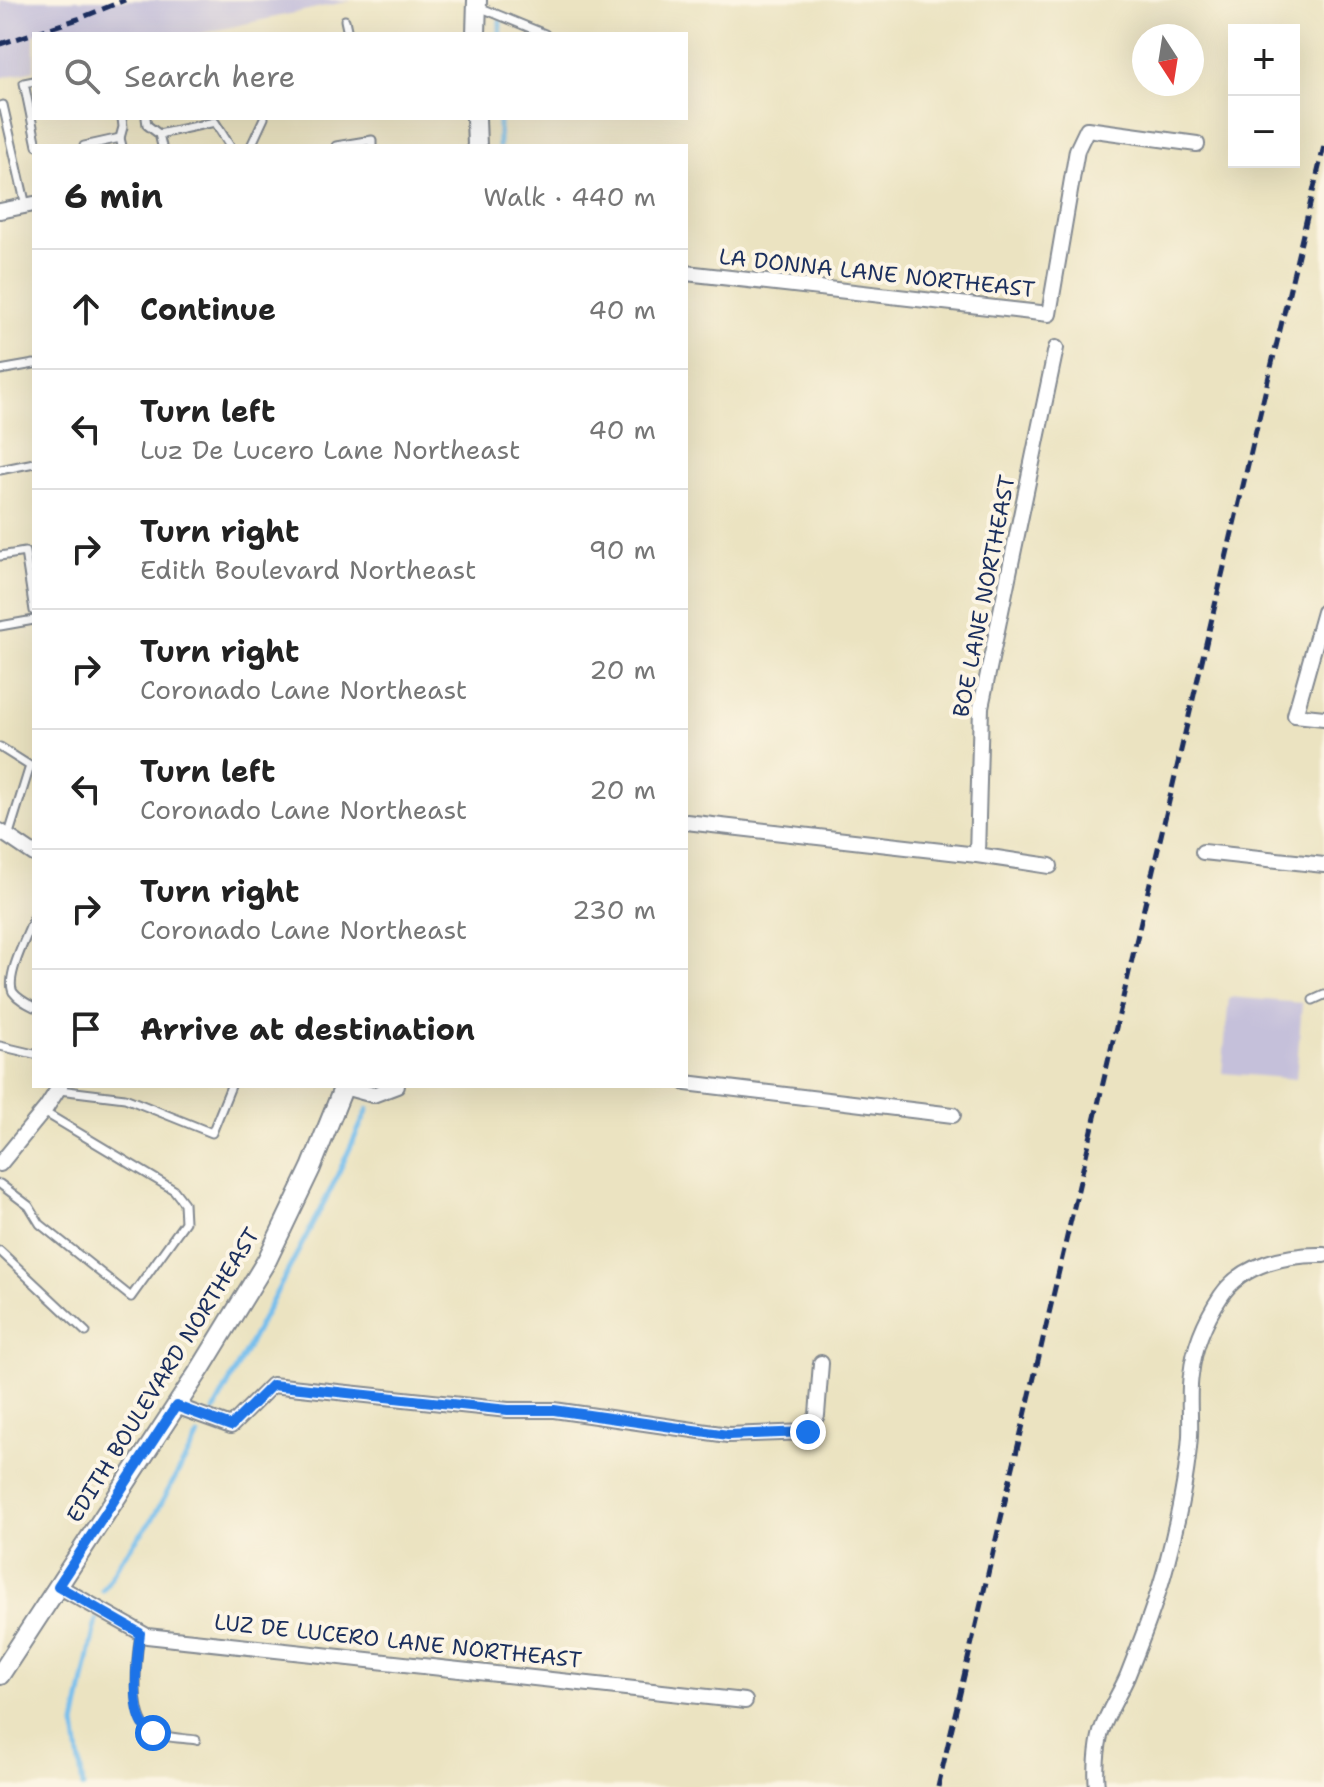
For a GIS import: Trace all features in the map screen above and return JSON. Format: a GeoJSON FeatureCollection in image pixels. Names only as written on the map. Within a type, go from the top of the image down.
{"type":"FeatureCollection","features":[{"type":"Feature","properties":{"kind":"street"},"geometry":{"type":"LineString","coordinates":[[476,32],[477,3]]}},
{"type":"Feature","properties":{"kind":"street"},"geometry":{"type":"LineString","coordinates":[[476,120],[477,144]]}},
{"type":"Feature","properties":{"kind":"street","name":"LA DONNA LANE NORTHEAST"},"geometry":{"type":"LineString","coordinates":[[688,273],[1049,314],[1077,150],[1087,129],[1197,144]]}},
{"type":"Feature","properties":{"kind":"street"},"geometry":{"type":"LineString","coordinates":[[0,211],[30,205]]}},
{"type":"Feature","properties":{"kind":"street","name":"BOE LANE NORTHEAST"},"geometry":{"type":"LineString","coordinates":[[977,855],[981,707],[1056,348]]}},
{"type":"Feature","properties":{"kind":"street"},"geometry":{"type":"LineString","coordinates":[[1324,612],[1295,715],[1324,718]]}},
{"type":"Feature","properties":{"kind":"street"},"geometry":{"type":"LineString","coordinates":[[688,822],[1050,866]]}},
{"type":"Feature","properties":{"kind":"street"},"geometry":{"type":"LineString","coordinates":[[4,834],[32,853]]}},
{"type":"Feature","properties":{"kind":"street"},"geometry":{"type":"LineString","coordinates":[[1203,852],[1324,865]]}},
{"type":"Feature","properties":{"kind":"street"},"geometry":{"type":"LineString","coordinates":[[688,1083],[953,1115]]}},
{"type":"Feature","properties":{"kind":"street"},"geometry":{"type":"LineString","coordinates":[[0,1164],[43,1112],[58,1088]]}},
{"type":"Feature","properties":{"kind":"street","name":"EDITH BOULEVARD NORTHEAST"},"geometry":{"type":"LineString","coordinates":[[0,1675],[176,1406],[267,1260],[311,1168],[343,1088]]}},
{"type":"Feature","properties":{"kind":"street","name":"EDITH BOULEVARD NORTHEAST"},"geometry":{"type":"LineString","coordinates":[[350,1088],[373,1095],[392,1088]]}},
{"type":"Feature","properties":{"kind":"street"},"geometry":{"type":"LineString","coordinates":[[1097,1787],[1101,1733],[1150,1619],[1167,1564],[1184,1490],[1190,1435],[1191,1375],[1200,1333],[1234,1279],[1269,1262],[1324,1255]]}},
{"type":"Feature","properties":{"kind":"street"},"geometry":{"type":"LineString","coordinates":[[176,1406],[231,1426],[272,1385],[508,1410],[554,1410],[728,1435],[808,1432],[817,1415],[821,1363]]}},
{"type":"Feature","properties":{"kind":"street","name":"LUZ DE LUCERO LANE NORTHEAST"},"geometry":{"type":"LineString","coordinates":[[58,1586],[147,1636],[745,1701]]}},
{"type":"Feature","properties":{"kind":"lane"},"geometry":{"type":"LineString","coordinates":[[477,3],[541,32]]}},
{"type":"Feature","properties":{"kind":"lane"},"geometry":{"type":"LineString","coordinates":[[345,20],[348,32]]}},
{"type":"Feature","properties":{"kind":"lane"},"geometry":{"type":"LineString","coordinates":[[32,81],[24,83],[37,144]]}},
{"type":"Feature","properties":{"kind":"lane"},"geometry":{"type":"LineString","coordinates":[[0,106],[3,105],[30,205]]}},
{"type":"Feature","properties":{"kind":"lane"},"geometry":{"type":"LineString","coordinates":[[121,142],[122,120]]}},
{"type":"Feature","properties":{"kind":"lane"},"geometry":{"type":"LineString","coordinates":[[146,120],[147,125],[159,134],[162,144]]}},
{"type":"Feature","properties":{"kind":"lane"},"geometry":{"type":"LineString","coordinates":[[159,134],[216,120],[229,144]]}},
{"type":"Feature","properties":{"kind":"lane"},"geometry":{"type":"LineString","coordinates":[[252,144],[263,120]]}},
{"type":"Feature","properties":{"kind":"lane"},"geometry":{"type":"LineString","coordinates":[[348,144],[372,140],[372,144]]}},
{"type":"Feature","properties":{"kind":"lane"},"geometry":{"type":"LineString","coordinates":[[1,368],[32,364]]}},
{"type":"Feature","properties":{"kind":"lane"},"geometry":{"type":"LineString","coordinates":[[0,470],[32,463]]}},
{"type":"Feature","properties":{"kind":"lane"},"geometry":{"type":"LineString","coordinates":[[0,556],[25,552],[32,598]]}},
{"type":"Feature","properties":{"kind":"lane"},"geometry":{"type":"LineString","coordinates":[[0,626],[32,620]]}},
{"type":"Feature","properties":{"kind":"lane"},"geometry":{"type":"LineString","coordinates":[[0,747],[30,766],[4,834]]}},
{"type":"Feature","properties":{"kind":"lane"},"geometry":{"type":"LineString","coordinates":[[32,923],[11,977],[12,990],[32,1006]]}},
{"type":"Feature","properties":{"kind":"lane"},"geometry":{"type":"LineString","coordinates":[[1313,1000],[1324,995]]}},
{"type":"Feature","properties":{"kind":"lane"},"geometry":{"type":"LineString","coordinates":[[0,1046],[32,1054]]}},
{"type":"Feature","properties":{"kind":"lane"},"geometry":{"type":"LineString","coordinates":[[58,1088],[125,1098],[212,1133],[230,1088]]}},
{"type":"Feature","properties":{"kind":"lane"},"geometry":{"type":"LineString","coordinates":[[103,1096],[107,1088]]}},
{"type":"Feature","properties":{"kind":"lane"},"geometry":{"type":"LineString","coordinates":[[0,1184],[29,1206],[40,1224],[131,1297],[185,1222],[184,1203],[174,1190],[43,1112]]}},
{"type":"Feature","properties":{"kind":"lane"},"geometry":{"type":"LineString","coordinates":[[0,1251],[86,1332]]}},
{"type":"Feature","properties":{"kind":"lane"},"geometry":{"type":"LineString","coordinates":[[140,1633],[135,1670],[140,1716],[144,1725],[153,1733],[196,1740]]}},
{"type":"Feature","properties":{"kind":"shaded area"},"geometry":{"type":"Polygon","coordinates":[[[0,0],[353,0],[208,32],[32,32],[32,70],[0,78],[0,0]]]}},
{"type":"Feature","properties":{"kind":"shaded area"},"geometry":{"type":"Polygon","coordinates":[[[1229,997],[1302,1003],[1296,1079],[1222,1073],[1229,997]]]}},
{"type":"Feature","properties":{"kind":"waterway"},"geometry":{"type":"LineString","coordinates":[[500,21],[500,32]]}},
{"type":"Feature","properties":{"kind":"waterway"},"geometry":{"type":"LineString","coordinates":[[499,120],[499,144]]}},
{"type":"Feature","properties":{"kind":"waterway"},"geometry":{"type":"LineString","coordinates":[[214,1411],[331,1189],[368,1109]]}},
{"type":"Feature","properties":{"kind":"waterway"},"geometry":{"type":"LineString","coordinates":[[103,1590],[123,1557],[152,1520],[198,1436]]}},
{"type":"Feature","properties":{"kind":"waterway"},"geometry":{"type":"LineString","coordinates":[[83,1787],[75,1725],[96,1620]]}},
{"type":"Feature","properties":{"kind":"railway"},"geometry":{"type":"LineString","coordinates":[[37,32],[125,0]]}},
{"type":"Feature","properties":{"kind":"railway"},"geometry":{"type":"LineString","coordinates":[[0,44],[32,34]]}},
{"type":"Feature","properties":{"kind":"railway"},"geometry":{"type":"LineString","coordinates":[[938,1787],[1324,146]]}},
{"type":"Feature","properties":{"kind":"route"},"geometry":{"type":"LineString","coordinates":[[153,1733],[140,1716],[137,1693],[135,1670],[140,1633],[58,1586],[176,1406],[231,1426],[272,1385],[508,1410],[554,1410],[728,1435],[808,1432]]}}]}
